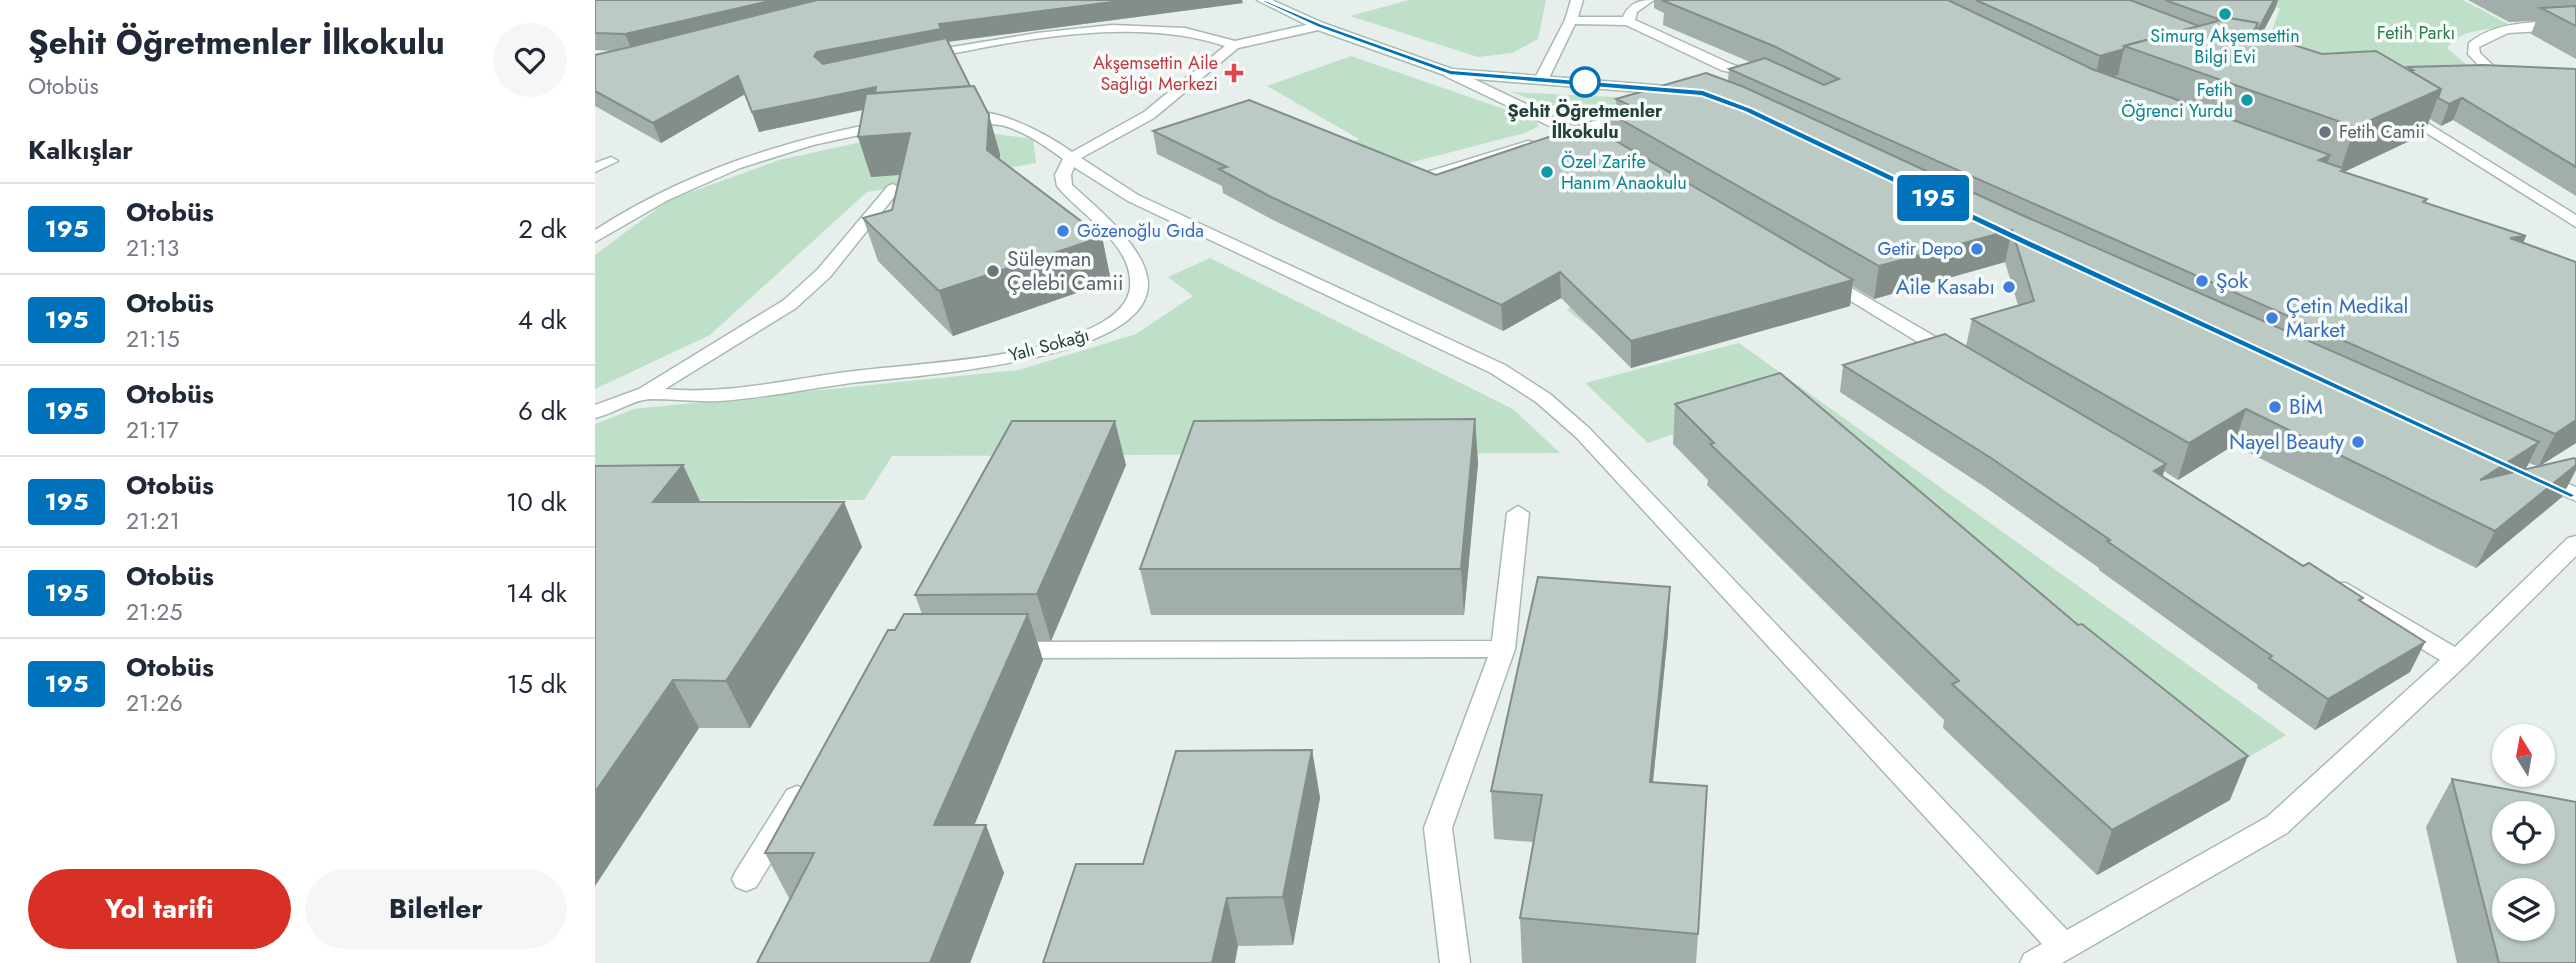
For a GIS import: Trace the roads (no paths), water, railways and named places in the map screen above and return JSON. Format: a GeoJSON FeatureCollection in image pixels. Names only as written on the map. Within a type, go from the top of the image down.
{"type":"FeatureCollection","features":[{"type":"Feature","properties":{"kind":"street"},"geometry":{"type":"LineString","coordinates":[[1263,0],[1319,26],[1450,73],[1576,131],[1609,150]]}},
{"type":"Feature","properties":{"kind":"street"},"geometry":{"type":"LineString","coordinates":[[1542,78],[1571,20],[1577,0]]}},
{"type":"Feature","properties":{"kind":"street"},"geometry":{"type":"LineString","coordinates":[[1628,21],[1632,10],[1649,0]]}},
{"type":"Feature","properties":{"kind":"street"},"geometry":{"type":"LineString","coordinates":[[1571,20],[1628,21],[1726,67],[1768,78]]}},
{"type":"Feature","properties":{"kind":"street"},"geometry":{"type":"LineString","coordinates":[[2472,78],[2506,79],[2474,54],[2473,46],[2484,36],[2509,30],[2576,25]]}},
{"type":"Feature","properties":{"kind":"street"},"geometry":{"type":"LineString","coordinates":[[1071,158],[1149,115],[1234,45],[1319,26]]}},
{"type":"Feature","properties":{"kind":"street"},"geometry":{"type":"LineString","coordinates":[[907,60],[959,48],[1111,27],[1171,27],[1205,34],[1234,45]]}},
{"type":"Feature","properties":{"kind":"street"},"geometry":{"type":"LineString","coordinates":[[1429,174],[1696,95],[1542,78],[1450,73]]}},
{"type":"Feature","properties":{"kind":"street"},"geometry":{"type":"LineString","coordinates":[[2384,100],[2576,222]]}},
{"type":"Feature","properties":{"kind":"street"},"geometry":{"type":"LineString","coordinates":[[947,118],[1006,119],[1045,138],[1133,198],[1437,343],[1498,369],[1543,398],[1583,433],[2064,947]]}},
{"type":"Feature","properties":{"kind":"street"},"geometry":{"type":"LineString","coordinates":[[595,237],[670,192],[747,159],[816,139],[908,121]]}},
{"type":"Feature","properties":{"kind":"street","name":"Yalı Sokağı"},"geometry":{"type":"LineString","coordinates":[[646,393],[671,397],[720,394],[990,361],[1045,349],[1103,330],[1136,299],[1140,282],[1128,250],[1065,186],[1063,175],[1071,158]]}},
{"type":"Feature","properties":{"kind":"street"},"geometry":{"type":"LineString","coordinates":[[595,168],[611,161]]}},
{"type":"Feature","properties":{"kind":"street"},"geometry":{"type":"LineString","coordinates":[[595,412],[646,393],[808,290],[893,189]]}},
{"type":"Feature","properties":{"kind":"street"},"geometry":{"type":"LineString","coordinates":[[1816,273],[1970,366]]}},
{"type":"Feature","properties":{"kind":"street"},"geometry":{"type":"LineString","coordinates":[[2527,472],[2576,495]]}},
{"type":"Feature","properties":{"kind":"street"},"geometry":{"type":"LineString","coordinates":[[1455,963],[1438,828],[1503,649],[1518,513]]}},
{"type":"Feature","properties":{"kind":"street"},"geometry":{"type":"LineString","coordinates":[[2035,963],[2277,825],[2458,659],[2576,543]]}},
{"type":"Feature","properties":{"kind":"street"},"geometry":{"type":"LineString","coordinates":[[2327,581],[2458,659]]}},
{"type":"Feature","properties":{"kind":"street"},"geometry":{"type":"LineString","coordinates":[[986,650],[1503,649]]}},
{"type":"Feature","properties":{"kind":"street"},"geometry":{"type":"LineString","coordinates":[[746,879],[810,776]]}},
{"type":"Feature","properties":{"kind":"place","name":"Simurg Akşemsettin Bilgi Evi"},"geometry":{"type":"Point","coordinates":[2225,14]}},
{"type":"Feature","properties":{"kind":"place","name":"Akşemsettin Aile Sağlığı Merkezi"},"geometry":{"type":"Point","coordinates":[1234,73]}},
{"type":"Feature","properties":{"kind":"place","name":"Şehit Öğretmenler İlkokulu"},"geometry":{"type":"Point","coordinates":[1585,82]}},
{"type":"Feature","properties":{"kind":"place","name":"Fetih Öğrenci Yurdu"},"geometry":{"type":"Point","coordinates":[2247,100]}},
{"type":"Feature","properties":{"kind":"place","name":"Fetih Camii"},"geometry":{"type":"Point","coordinates":[2325,132]}},
{"type":"Feature","properties":{"kind":"place","name":"Özel Zarife Hanım Anaokulu"},"geometry":{"type":"Point","coordinates":[1547,172]}},
{"type":"Feature","properties":{"kind":"place","name":"Gözenoğlu Gıda"},"geometry":{"type":"Point","coordinates":[1063,231]}},
{"type":"Feature","properties":{"kind":"place","name":"Getir Depo"},"geometry":{"type":"Point","coordinates":[1977,249]}},
{"type":"Feature","properties":{"kind":"place","name":"Süleyman Çelebi Camii"},"geometry":{"type":"Point","coordinates":[993,271]}},
{"type":"Feature","properties":{"kind":"place","name":"Şok"},"geometry":{"type":"Point","coordinates":[2202,281]}},
{"type":"Feature","properties":{"kind":"place","name":"Aile Kasabı"},"geometry":{"type":"Point","coordinates":[2009,287]}},
{"type":"Feature","properties":{"kind":"place","name":"Çetin Medikal Market"},"geometry":{"type":"Point","coordinates":[2272,318]}},
{"type":"Feature","properties":{"kind":"place","name":"BİM"},"geometry":{"type":"Point","coordinates":[2275,407]}},
{"type":"Feature","properties":{"kind":"place","name":"Nayel Beauty"},"geometry":{"type":"Point","coordinates":[2358,442]}},
{"type":"Feature","properties":{"kind":"park label","name":"Fetih Parkı"},"geometry":{"type":"Point","coordinates":[2416,33]}}]}
